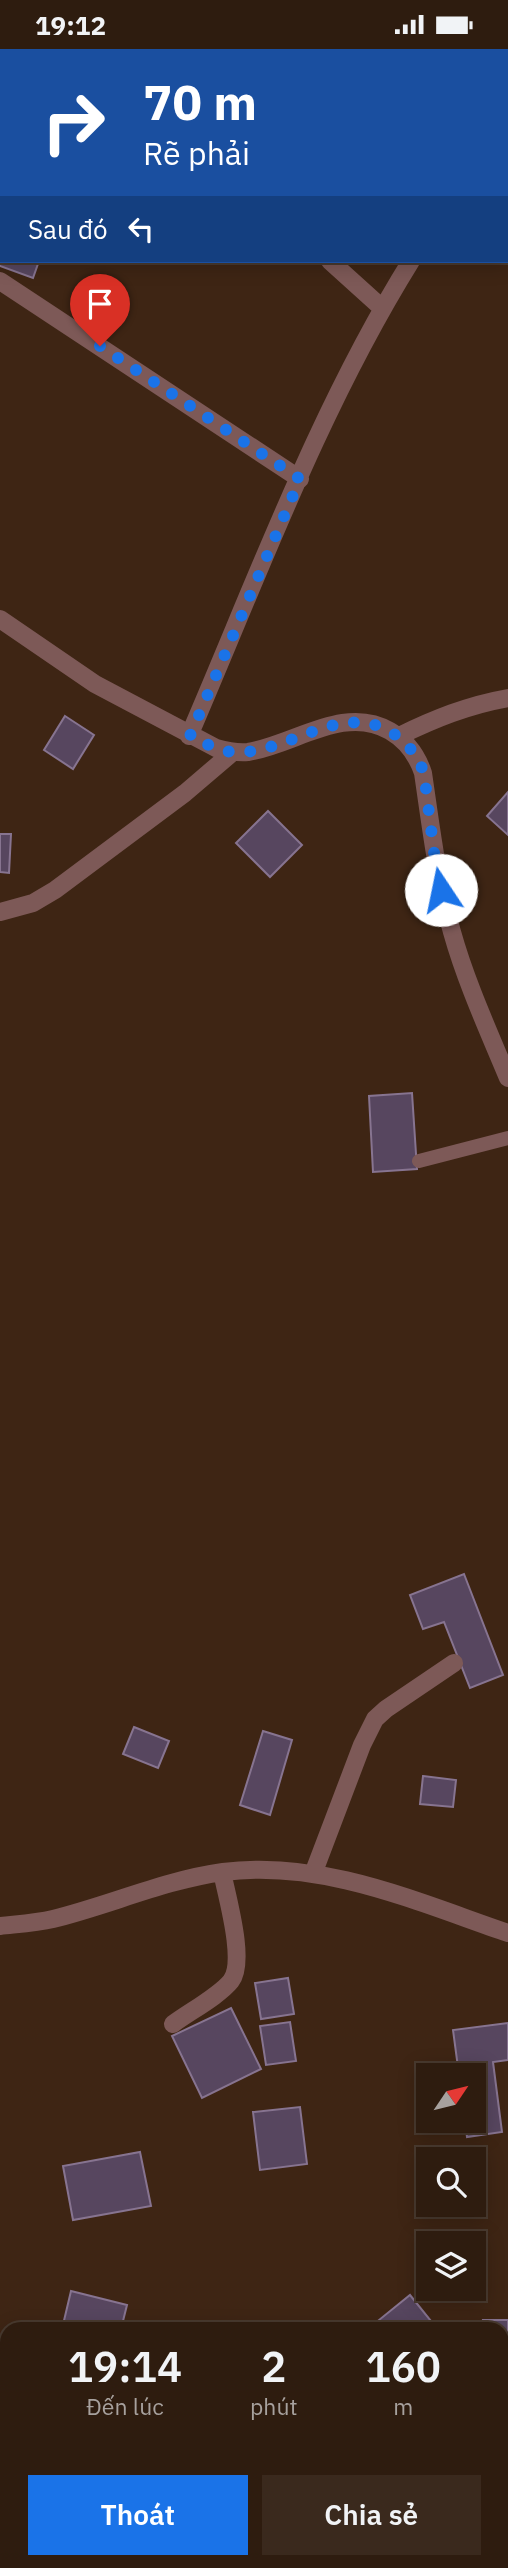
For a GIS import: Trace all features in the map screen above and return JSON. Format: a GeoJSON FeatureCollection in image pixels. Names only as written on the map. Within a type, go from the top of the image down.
{"type":"FeatureCollection","features":[{"type":"Feature","properties":{"kind":"street"},"geometry":{"type":"LineString","coordinates":[[332,263],[382,308]]}},
{"type":"Feature","properties":{"kind":"street"},"geometry":{"type":"LineString","coordinates":[[190,736],[337,394],[382,308],[410,263]]}},
{"type":"Feature","properties":{"kind":"street"},"geometry":{"type":"LineString","coordinates":[[0,281],[300,479]]}},
{"type":"Feature","properties":{"kind":"street"},"geometry":{"type":"LineString","coordinates":[[0,619],[96,684],[190,736],[233,753],[249,752],[322,728],[356,722],[378,726],[399,736],[418,759],[424,773],[436,868],[452,933],[472,993],[508,1078]]}},
{"type":"Feature","properties":{"kind":"street"},"geometry":{"type":"LineString","coordinates":[[399,736],[439,716],[508,698]]}},
{"type":"Feature","properties":{"kind":"street"},"geometry":{"type":"LineString","coordinates":[[0,912],[33,903],[55,890],[185,793],[233,753]]}},
{"type":"Feature","properties":{"kind":"street"},"geometry":{"type":"LineString","coordinates":[[313,1874],[362,1745],[375,1719],[453,1663]]}},
{"type":"Feature","properties":{"kind":"street"},"geometry":{"type":"LineString","coordinates":[[0,1926],[51,1919],[177,1882],[222,1872],[285,1871],[313,1874],[386,1892],[508,1933]]}},
{"type":"Feature","properties":{"kind":"street"},"geometry":{"type":"LineString","coordinates":[[173,2024],[229,1983],[236,1973],[236,1950],[222,1872]]}},
{"type":"Feature","properties":{"kind":"lane"},"geometry":{"type":"LineString","coordinates":[[419,1161],[508,1138]]}},
{"type":"Feature","properties":{"kind":"building"},"geometry":{"type":"Polygon","coordinates":[[[0,263],[38,263],[33,278],[0,266],[0,263]]]}},
{"type":"Feature","properties":{"kind":"building"},"geometry":{"type":"Polygon","coordinates":[[[65,716],[94,735],[73,769],[44,750],[65,716]]]}},
{"type":"Feature","properties":{"kind":"building"},"geometry":{"type":"Polygon","coordinates":[[[508,792],[508,835],[487,816],[508,792]]]}},
{"type":"Feature","properties":{"kind":"building"},"geometry":{"type":"Polygon","coordinates":[[[268,811],[302,845],[270,877],[236,843],[268,811]]]}},
{"type":"Feature","properties":{"kind":"building"},"geometry":{"type":"Polygon","coordinates":[[[0,834],[11,834],[9,873],[0,872],[0,834]]]}},
{"type":"Feature","properties":{"kind":"building"},"geometry":{"type":"Polygon","coordinates":[[[412,1093],[417,1169],[373,1172],[369,1096],[412,1093]]]}},
{"type":"Feature","properties":{"kind":"building"},"geometry":{"type":"Polygon","coordinates":[[[464,1574],[503,1675],[470,1688],[444,1622],[423,1629],[410,1595],[464,1574]]]}},
{"type":"Feature","properties":{"kind":"building"},"geometry":{"type":"Polygon","coordinates":[[[134,1727],[169,1741],[158,1768],[123,1754],[134,1727]]]}},
{"type":"Feature","properties":{"kind":"building"},"geometry":{"type":"Polygon","coordinates":[[[263,1731],[292,1740],[270,1815],[240,1805],[263,1731]]]}},
{"type":"Feature","properties":{"kind":"building"},"geometry":{"type":"Polygon","coordinates":[[[423,1776],[456,1780],[453,1807],[420,1804],[423,1776]]]}},
{"type":"Feature","properties":{"kind":"building"},"geometry":{"type":"Polygon","coordinates":[[[288,1978],[294,2014],[261,2019],[255,1983],[288,1978]]]}},
{"type":"Feature","properties":{"kind":"building"},"geometry":{"type":"Polygon","coordinates":[[[231,2008],[261,2069],[202,2098],[172,2036],[231,2008]]]}},
{"type":"Feature","properties":{"kind":"building"},"geometry":{"type":"Polygon","coordinates":[[[290,2022],[296,2061],[266,2065],[260,2026],[290,2022]]]}},
{"type":"Feature","properties":{"kind":"building"},"geometry":{"type":"Polygon","coordinates":[[[508,2023],[508,2060],[493,2062],[502,2132],[467,2137],[466,2133],[486,2133],[486,2063],[457,2063],[453,2030],[508,2023]]]}},
{"type":"Feature","properties":{"kind":"building"},"geometry":{"type":"Polygon","coordinates":[[[300,2107],[307,2164],[260,2170],[253,2112],[300,2107]]]}},
{"type":"Feature","properties":{"kind":"building"},"geometry":{"type":"Polygon","coordinates":[[[140,2152],[151,2206],[73,2220],[63,2166],[140,2152]]]}},
{"type":"Feature","properties":{"kind":"building"},"geometry":{"type":"Polygon","coordinates":[[[71,2291],[127,2305],[123,2322],[64,2322],[71,2291]]]}},
{"type":"Feature","properties":{"kind":"building"},"geometry":{"type":"Polygon","coordinates":[[[410,2295],[431,2321],[381,2322],[379,2320],[410,2295]]]}},
{"type":"Feature","properties":{"kind":"building"},"geometry":{"type":"Polygon","coordinates":[[[483,2320],[508,2320],[508,2322],[483,2320]]]}},
{"type":"Feature","properties":{"kind":"route"},"geometry":{"type":"LineString","coordinates":[[100,346],[300,479],[190,736],[233,753],[249,752],[342,723],[371,724],[399,736],[410,747],[424,773],[441,890]]}}]}
